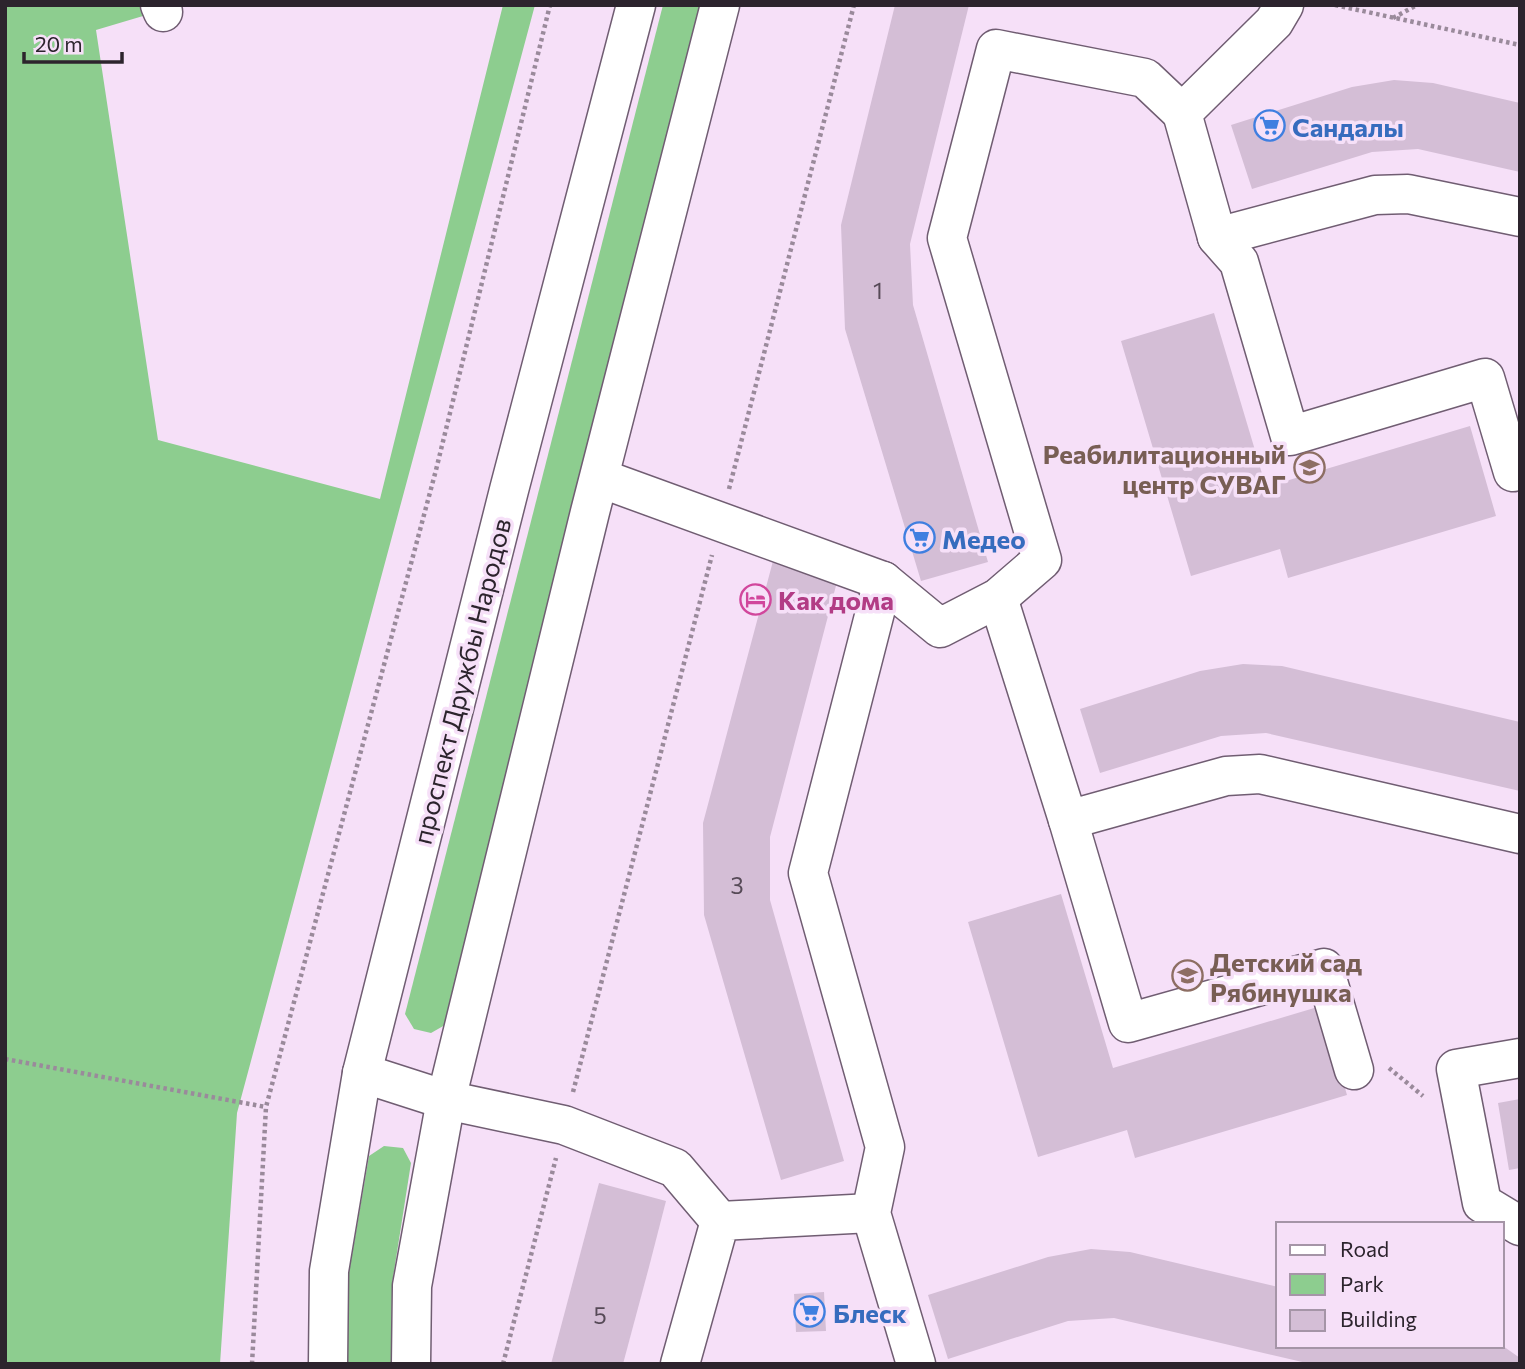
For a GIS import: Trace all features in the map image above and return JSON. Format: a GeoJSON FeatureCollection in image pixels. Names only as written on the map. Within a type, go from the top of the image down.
{"type":"FeatureCollection","features":[{"type":"Feature","properties":{"kind":"street","name":"проспект Дружбы Народов"},"geometry":{"type":"LineString","coordinates":[[328,1364],[329,1271],[362,1073],[505,503],[636,5]]}},
{"type":"Feature","properties":{"kind":"street"},"geometry":{"type":"LineString","coordinates":[[411,1364],[412,1286],[446,1100],[720,5]]}},
{"type":"Feature","properties":{"kind":"street"},"geometry":{"type":"LineString","coordinates":[[1182,113],[1274,22],[1284,5]]}},
{"type":"Feature","properties":{"kind":"street"},"geometry":{"type":"LineString","coordinates":[[600,478],[883,581],[940,628],[998,598],[1042,560],[947,238],[996,49],[1145,78],[1182,113],[1217,237],[1239,262],[1290,436],[1485,378],[1513,472]]}},
{"type":"Feature","properties":{"kind":"street"},"geometry":{"type":"LineString","coordinates":[[1217,237],[1375,195],[1408,194],[1520,217]]}},
{"type":"Feature","properties":{"kind":"street"},"geometry":{"type":"LineString","coordinates":[[883,581],[808,873],[886,1147],[871,1213],[916,1364]]}},
{"type":"Feature","properties":{"kind":"street"},"geometry":{"type":"LineString","coordinates":[[998,598],[1128,1023],[1324,968],[1369,1067]]}},
{"type":"Feature","properties":{"kind":"street"},"geometry":{"type":"LineString","coordinates":[[1068,820],[1226,776],[1260,774],[1520,834]]}},
{"type":"Feature","properties":{"kind":"street"},"geometry":{"type":"LineString","coordinates":[[1520,1058],[1455,1069],[1482,1203],[1520,1226]]}},
{"type":"Feature","properties":{"kind":"street"},"geometry":{"type":"LineString","coordinates":[[362,1073],[446,1100],[564,1125],[675,1168],[720,1221]]}},
{"type":"Feature","properties":{"kind":"street"},"geometry":{"type":"LineString","coordinates":[[720,1221],[871,1213]]}},
{"type":"Feature","properties":{"kind":"street"},"geometry":{"type":"LineString","coordinates":[[680,1364],[720,1221]]}},
{"type":"Feature","properties":{"kind":"path"},"geometry":{"type":"LineString","coordinates":[[252,1364],[266,1107],[436,470],[550,5]]}},
{"type":"Feature","properties":{"kind":"path"},"geometry":{"type":"LineString","coordinates":[[503,1364],[854,5]]}},
{"type":"Feature","properties":{"kind":"path"},"geometry":{"type":"LineString","coordinates":[[1335,5],[1520,45]]}},
{"type":"Feature","properties":{"kind":"path"},"geometry":{"type":"LineString","coordinates":[[1393,19],[1417,5]]}},
{"type":"Feature","properties":{"kind":"path"},"geometry":{"type":"LineString","coordinates":[[5,1059],[266,1107]]}},
{"type":"Feature","properties":{"kind":"path"},"geometry":{"type":"LineString","coordinates":[[1369,1067],[1425,1097],[1463,1108]]}},
{"type":"Feature","properties":{"kind":"green space"},"geometry":{"type":"Polygon","coordinates":[[[5,5],[180,5],[96,30],[158,440],[380,499],[503,5],[535,5],[237,1113],[220,1364],[5,1364],[5,5]]]}},
{"type":"Feature","properties":{"kind":"green space"},"geometry":{"type":"Polygon","coordinates":[[[663,5],[701,5],[445,1025],[431,1033],[414,1029],[405,1014],[663,5]]]}},
{"type":"Feature","properties":{"kind":"green space"},"geometry":{"type":"Polygon","coordinates":[[[384,1146],[403,1148],[411,1163],[392,1284],[391,1364],[347,1364],[347,1284],[369,1156],[384,1146]]]}},
{"type":"Feature","properties":{"kind":"building"},"geometry":{"type":"Polygon","coordinates":[[[895,5],[969,5],[910,244],[913,305],[988,562],[921,581],[845,329],[841,225],[895,5]]]}},
{"type":"Feature","properties":{"kind":"building"},"geometry":{"type":"Polygon","coordinates":[[[1394,80],[1433,83],[1520,103],[1520,172],[1418,149],[1372,152],[1252,189],[1231,125],[1352,87],[1394,80]]]}},
{"type":"Feature","properties":{"kind":"building"},"geometry":{"type":"Polygon","coordinates":[[[1214,313],[1266,487],[1470,426],[1496,516],[1288,578],[1280,549],[1191,576],[1121,341],[1214,313]]]}},
{"type":"Feature","properties":{"kind":"building"},"geometry":{"type":"Polygon","coordinates":[[[773,561],[838,578],[770,837],[770,900],[844,1161],[781,1180],[704,915],[703,823],[773,561]]]}},
{"type":"Feature","properties":{"kind":"building"},"geometry":{"type":"Polygon","coordinates":[[[1243,664],[1282,666],[1520,722],[1520,791],[1266,733],[1221,736],[1100,773],[1080,709],[1200,671],[1243,664]]]}},
{"type":"Feature","properties":{"kind":"building"},"geometry":{"type":"Polygon","coordinates":[[[1061,894],[1113,1068],[1321,1006],[1347,1095],[1135,1158],[1127,1130],[1038,1157],[968,922],[1061,894]]]}},
{"type":"Feature","properties":{"kind":"building"},"geometry":{"type":"Polygon","coordinates":[[[1520,1099],[1520,1168],[1509,1170],[1498,1103],[1520,1099]]]}},
{"type":"Feature","properties":{"kind":"building"},"geometry":{"type":"Polygon","coordinates":[[[599,1183],[666,1201],[649,1267],[623,1364],[551,1364],[599,1183]]]}},
{"type":"Feature","properties":{"kind":"building"},"geometry":{"type":"Polygon","coordinates":[[[1091,1249],[1130,1252],[1276,1287],[1276,1348],[1504,1347],[1520,1358],[1520,1364],[1311,1364],[1114,1318],[1068,1321],[948,1359],[928,1295],[1048,1257],[1091,1249]]]}},
{"type":"Feature","properties":{"kind":"building","name":"Блеск"},"geometry":{"type":"Polygon","coordinates":[[[824,1292],[826,1331],[796,1332],[794,1294],[824,1292]]]}},
{"type":"Feature","properties":{"kind":"place","name":"Сандалы"},"geometry":{"type":"Point","coordinates":[1269,126]}},
{"type":"Feature","properties":{"kind":"place","name":"Реабилитационный центр СУВАГ"},"geometry":{"type":"Point","coordinates":[1309,468]}},
{"type":"Feature","properties":{"kind":"place","name":"Медео"},"geometry":{"type":"Point","coordinates":[919,538]}},
{"type":"Feature","properties":{"kind":"place","name":"Как дома"},"geometry":{"type":"Point","coordinates":[755,599]}},
{"type":"Feature","properties":{"kind":"place","name":"Детский сад Рябинушка"},"geometry":{"type":"Point","coordinates":[1187,976]}},
{"type":"Feature","properties":{"kind":"place","name":"Блеск"},"geometry":{"type":"Point","coordinates":[810,1312]}}]}
